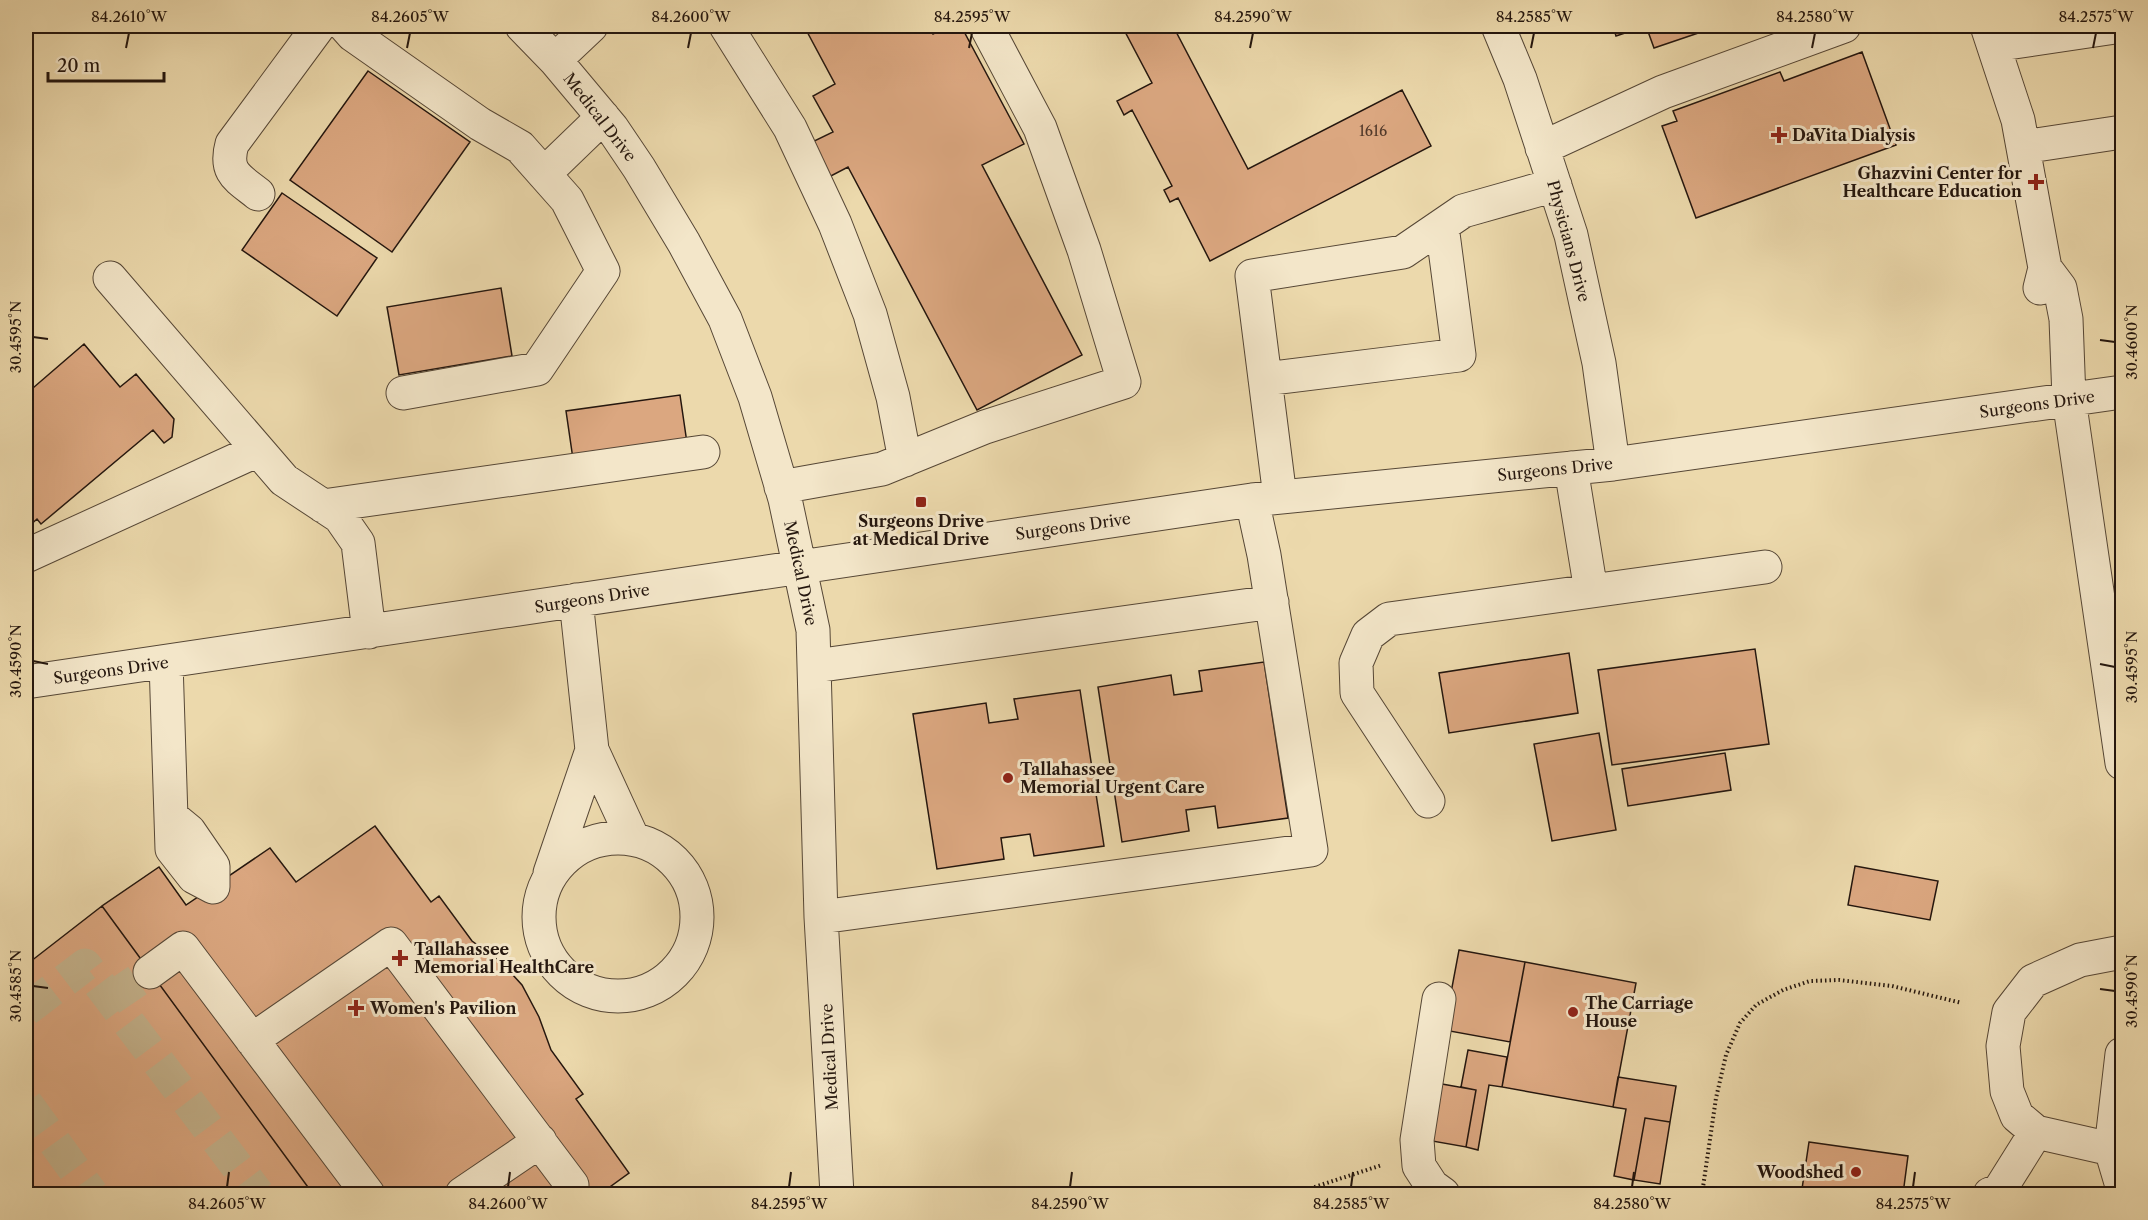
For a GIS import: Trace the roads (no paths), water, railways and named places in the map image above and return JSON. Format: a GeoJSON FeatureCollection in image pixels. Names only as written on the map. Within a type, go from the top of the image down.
{"type":"FeatureCollection","features":[{"type":"Feature","properties":{"kind":"street"},"geometry":{"type":"LineString","coordinates":[[258,194],[234,175],[228,158],[232,144],[319,26]]}},
{"type":"Feature","properties":{"kind":"street"},"geometry":{"type":"LineString","coordinates":[[345,26],[353,35],[460,110],[520,147],[567,200],[603,272],[537,369],[403,393]]}},
{"type":"Feature","properties":{"kind":"street","name":"Medical Drive"},"geometry":{"type":"LineString","coordinates":[[522,26],[555,60],[603,117],[639,168],[684,243],[725,319],[755,397],[781,487],[813,630],[821,917],[837,1194]]}},
{"type":"Feature","properties":{"kind":"street"},"geometry":{"type":"LineString","coordinates":[[555,60],[591,26]]}},
{"type":"Feature","properties":{"kind":"street"},"geometry":{"type":"LineString","coordinates":[[726,26],[790,129],[835,224],[870,314],[893,397],[904,460]]}},
{"type":"Feature","properties":{"kind":"street"},"geometry":{"type":"LineString","coordinates":[[781,487],[882,469],[985,427],[1124,382],[1084,250],[1040,128],[986,26]]}},
{"type":"Feature","properties":{"kind":"street","name":"Physicians Drive"},"geometry":{"type":"LineString","coordinates":[[1498,26],[1520,79],[1571,235],[1599,363],[1613,464]]}},
{"type":"Feature","properties":{"kind":"street"},"geometry":{"type":"LineString","coordinates":[[1542,148],[1663,92],[1844,26]]}},
{"type":"Feature","properties":{"kind":"street"},"geometry":{"type":"LineString","coordinates":[[2122,26],[1990,35],[2018,120],[2045,268],[2060,288],[2064,309],[2069,399],[2122,763]]}},
{"type":"Feature","properties":{"kind":"street"},"geometry":{"type":"LineString","coordinates":[[543,174],[603,117]]}},
{"type":"Feature","properties":{"kind":"street"},"geometry":{"type":"LineString","coordinates":[[2023,147],[2122,132]]}},
{"type":"Feature","properties":{"kind":"street"},"geometry":{"type":"LineString","coordinates":[[821,917],[1311,850],[1272,602],[1266,498],[1265,379],[1252,276],[1403,252],[1463,211],[1554,185]]}},
{"type":"Feature","properties":{"kind":"street"},"geometry":{"type":"LineString","coordinates":[[1265,379],[1459,355],[1442,226]]}},
{"type":"Feature","properties":{"kind":"street"},"geometry":{"type":"LineString","coordinates":[[110,278],[284,480],[340,517],[358,543],[369,632]]}},
{"type":"Feature","properties":{"kind":"street","name":"Surgeons Drive"},"geometry":{"type":"LineString","coordinates":[[26,682],[1266,498],[1613,464],[2122,392]]}},
{"type":"Feature","properties":{"kind":"street"},"geometry":{"type":"LineString","coordinates":[[26,556],[258,450]]}},
{"type":"Feature","properties":{"kind":"street"},"geometry":{"type":"LineString","coordinates":[[323,506],[703,452]]}},
{"type":"Feature","properties":{"kind":"street"},"geometry":{"type":"LineString","coordinates":[[1571,468],[1591,591]]}},
{"type":"Feature","properties":{"kind":"street"},"geometry":{"type":"LineString","coordinates":[[1428,801],[1357,693],[1356,663],[1368,635],[1389,619],[1766,567]]}},
{"type":"Feature","properties":{"kind":"street"},"geometry":{"type":"LineString","coordinates":[[576,600],[592,750],[633,839]]}},
{"type":"Feature","properties":{"kind":"street"},"geometry":{"type":"LineString","coordinates":[[814,666],[1272,602]]}},
{"type":"Feature","properties":{"kind":"street"},"geometry":{"type":"LineString","coordinates":[[165,662],[172,817]]}},
{"type":"Feature","properties":{"kind":"street"},"geometry":{"type":"LineString","coordinates":[[548,880],[563,859],[584,845],[608,838],[633,839],[657,847],[677,862],[691,884],[698,908],[696,935],[685,960],[667,980],[643,993],[615,996],[588,991],[565,976],[548,954],[539,928],[540,904],[548,880],[592,750]]}},
{"type":"Feature","properties":{"kind":"street"},"geometry":{"type":"LineString","coordinates":[[252,1040],[391,944],[572,1185]]}},
{"type":"Feature","properties":{"kind":"street"},"geometry":{"type":"LineString","coordinates":[[150,972],[183,948],[368,1194]]}},
{"type":"Feature","properties":{"kind":"street"},"geometry":{"type":"LineString","coordinates":[[2111,1149],[2036,1132],[2017,1116],[2007,1091],[2003,1046],[2008,1012],[2033,981],[2080,960],[2122,952]]}},
{"type":"Feature","properties":{"kind":"street"},"geometry":{"type":"LineString","coordinates":[[1438,999],[1417,1140],[1419,1166],[1432,1186],[1443,1194]]}},
{"type":"Feature","properties":{"kind":"street"},"geometry":{"type":"LineString","coordinates":[[2122,1054],[2111,1149],[2122,1186]]}},
{"type":"Feature","properties":{"kind":"street"},"geometry":{"type":"LineString","coordinates":[[1990,1194],[1999,1191],[2036,1132]]}},
{"type":"Feature","properties":{"kind":"street"},"geometry":{"type":"LineString","coordinates":[[462,1194],[540,1141]]}},
{"type":"Feature","properties":{"kind":"tunnel"},"geometry":{"type":"LineString","coordinates":[[26,1010],[85,965],[258,1194]]}},
{"type":"Feature","properties":{"kind":"tunnel"},"geometry":{"type":"LineString","coordinates":[[110,999],[150,972]]}},
{"type":"Feature","properties":{"kind":"tunnel"},"geometry":{"type":"LineString","coordinates":[[26,1103],[92,1194]]}},
{"type":"Feature","properties":{"kind":"place","name":"DaVita Dialysis"},"geometry":{"type":"Point","coordinates":[1779,135]}},
{"type":"Feature","properties":{"kind":"place","name":"Ghazvini Center for Healthcare Education"},"geometry":{"type":"Point","coordinates":[2036,182]}},
{"type":"Feature","properties":{"kind":"place","name":"Surgeons Drive at Medical Drive"},"geometry":{"type":"Point","coordinates":[921,502]}},
{"type":"Feature","properties":{"kind":"place","name":"Tallahassee Memorial Urgent Care"},"geometry":{"type":"Point","coordinates":[1008,778]}},
{"type":"Feature","properties":{"kind":"place","name":"Tallahassee Memorial HealthCare"},"geometry":{"type":"Point","coordinates":[400,958]}},
{"type":"Feature","properties":{"kind":"place","name":"Women's Pavilion"},"geometry":{"type":"Point","coordinates":[356,1008]}},
{"type":"Feature","properties":{"kind":"place","name":"The Carriage House"},"geometry":{"type":"Point","coordinates":[1573,1012]}},
{"type":"Feature","properties":{"kind":"place","name":"Woodshed"},"geometry":{"type":"Point","coordinates":[1856,1172]}}]}
